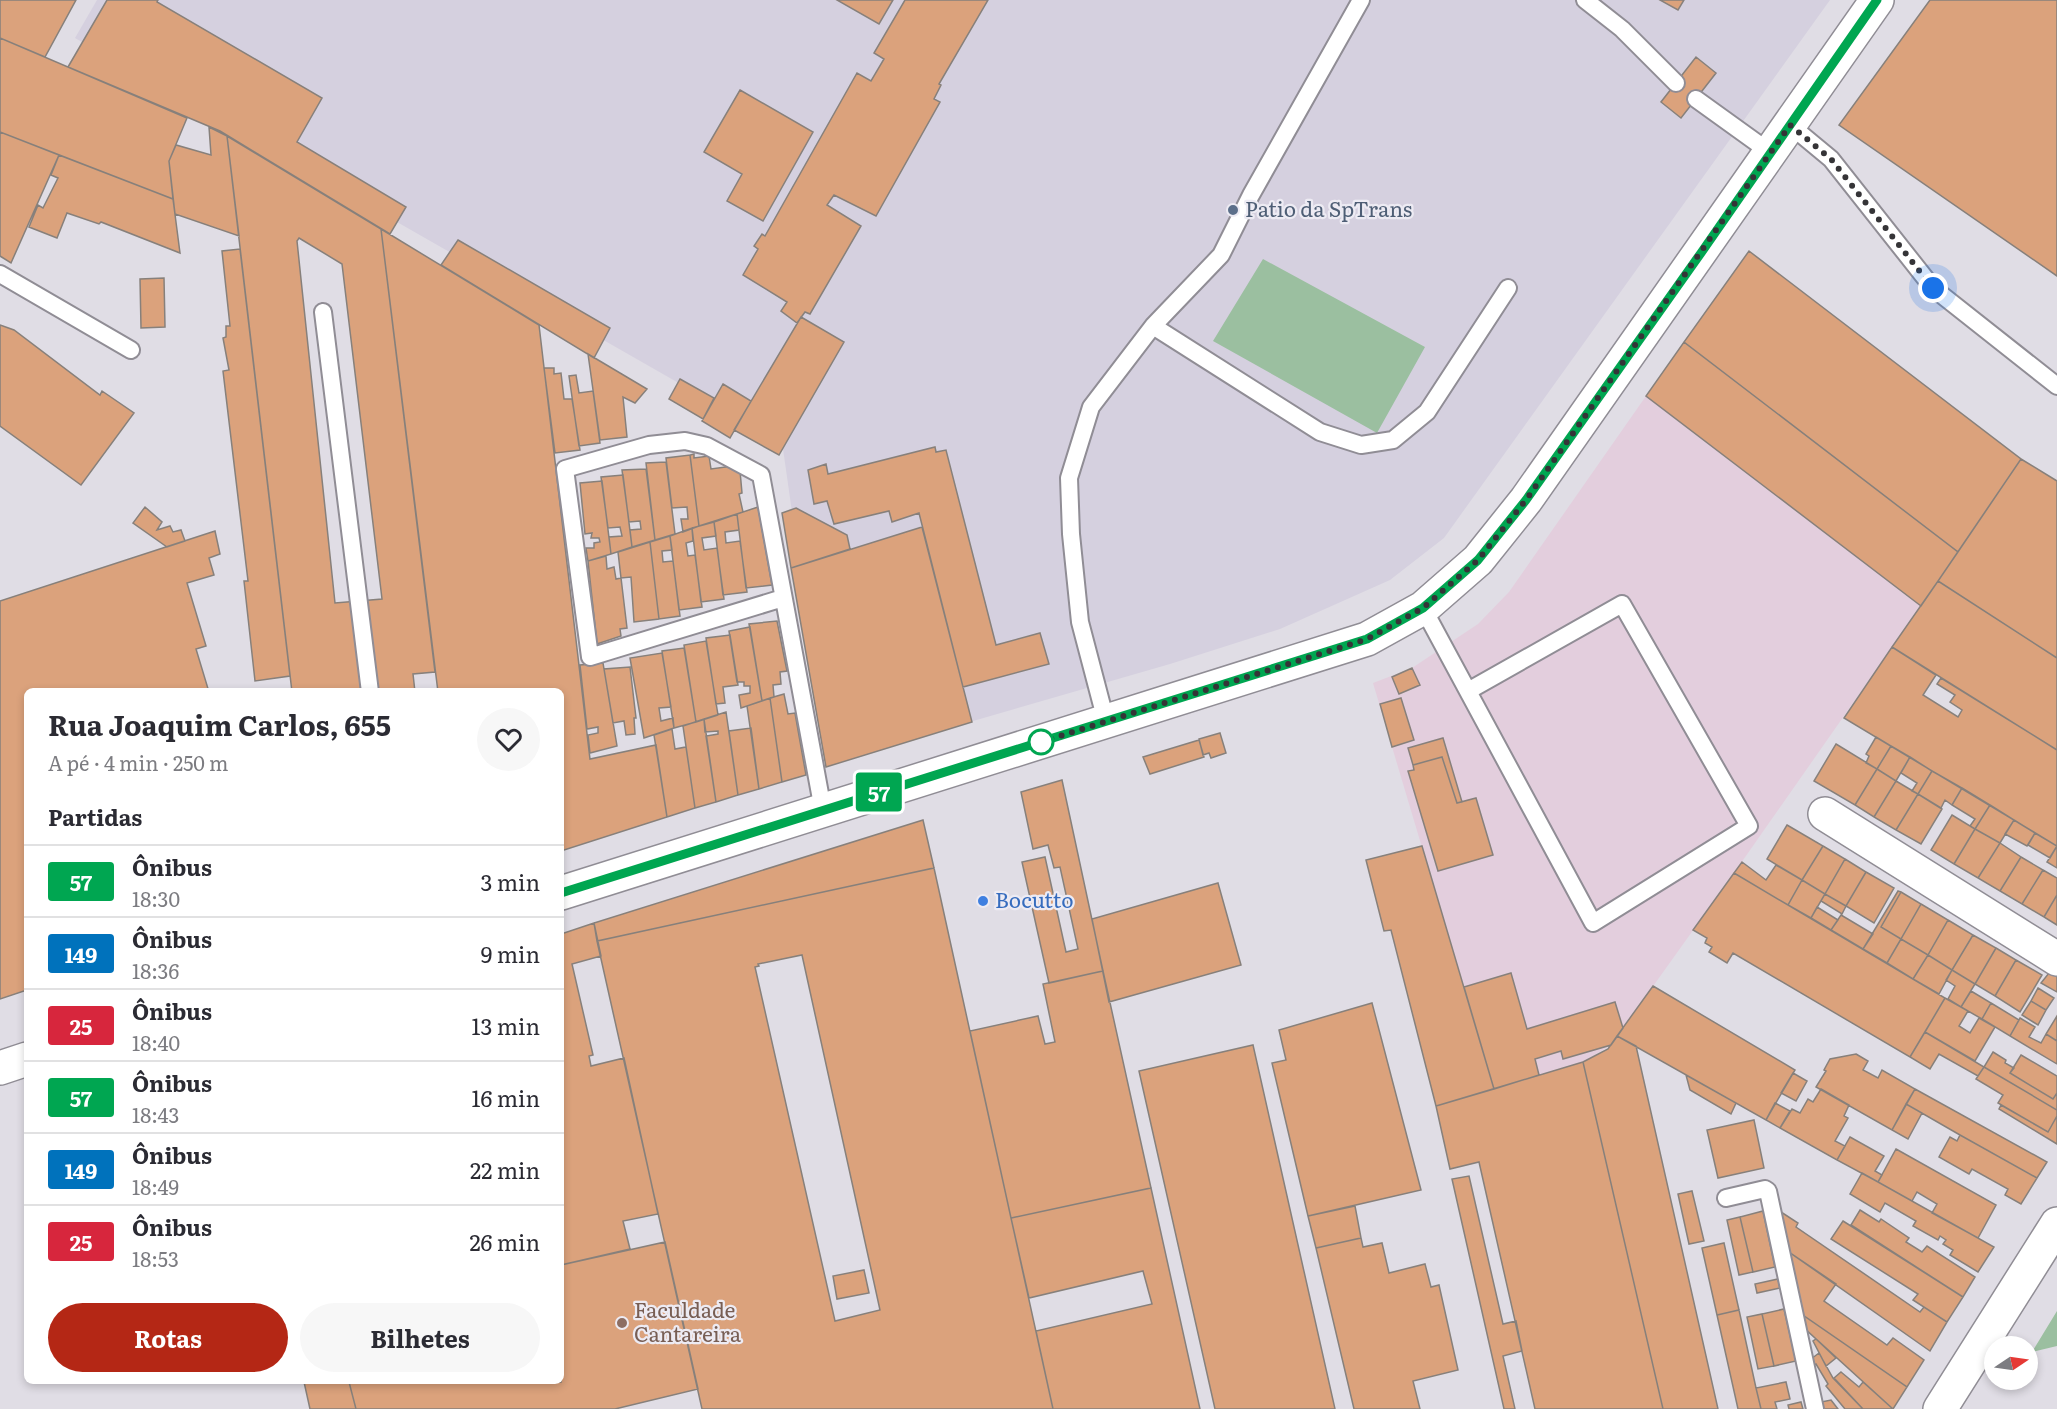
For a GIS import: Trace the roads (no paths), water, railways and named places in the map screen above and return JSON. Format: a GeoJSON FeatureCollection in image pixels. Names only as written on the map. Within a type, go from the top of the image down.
{"type":"FeatureCollection","features":[{"type":"Feature","properties":{"kind":"street"},"geometry":{"type":"LineString","coordinates":[[564,892],[1367,639],[1423,608],[1478,560],[1526,500],[1877,0]]}},
{"type":"Feature","properties":{"kind":"street"},"geometry":{"type":"LineString","coordinates":[[1825,814],[2057,959]]}},
{"type":"Feature","properties":{"kind":"street"},"geometry":{"type":"LineString","coordinates":[[0,1068],[24,1060]]}},
{"type":"Feature","properties":{"kind":"street"},"geometry":{"type":"LineString","coordinates":[[1940,1409],[2057,1224]]}},
{"type":"Feature","properties":{"kind":"lane"},"geometry":{"type":"LineString","coordinates":[[1106,721],[1080,622],[1068,478],[1091,407],[1153,326],[1221,255],[1251,195],[1361,0]]}},
{"type":"Feature","properties":{"kind":"lane"},"geometry":{"type":"LineString","coordinates":[[1584,0],[1622,29],[1676,83]]}},
{"type":"Feature","properties":{"kind":"lane"},"geometry":{"type":"LineString","coordinates":[[1696,99],[1771,153]]}},
{"type":"Feature","properties":{"kind":"lane"},"geometry":{"type":"LineString","coordinates":[[1790,125],[1831,159],[1933,288],[2057,386]]}},
{"type":"Feature","properties":{"kind":"lane"},"geometry":{"type":"LineString","coordinates":[[0,274],[131,350]]}},
{"type":"Feature","properties":{"kind":"lane"},"geometry":{"type":"LineString","coordinates":[[1153,326],[1320,432],[1361,445],[1393,440],[1427,411],[1508,288]]}},
{"type":"Feature","properties":{"kind":"lane"},"geometry":{"type":"LineString","coordinates":[[323,312],[370,688]]}},
{"type":"Feature","properties":{"kind":"lane"},"geometry":{"type":"LineString","coordinates":[[783,598],[590,657],[565,469],[649,446],[685,441],[707,446],[758,472],[763,478],[823,810]]}},
{"type":"Feature","properties":{"kind":"lane"},"geometry":{"type":"LineString","coordinates":[[1423,608],[1593,923],[1749,826],[1622,604],[1468,691]]}},
{"type":"Feature","properties":{"kind":"lane"},"geometry":{"type":"LineString","coordinates":[[1726,1198],[1765,1189],[1768,1191],[1815,1409]]}},
{"type":"Feature","properties":{"kind":"place","name":"Patio da SpTrans"},"geometry":{"type":"Point","coordinates":[1233,210]}},
{"type":"Feature","properties":{"kind":"place","name":"Bocutto"},"geometry":{"type":"Point","coordinates":[983,901]}},
{"type":"Feature","properties":{"kind":"place","name":"Faculdade Cantareira"},"geometry":{"type":"Point","coordinates":[622,1323]}}]}
